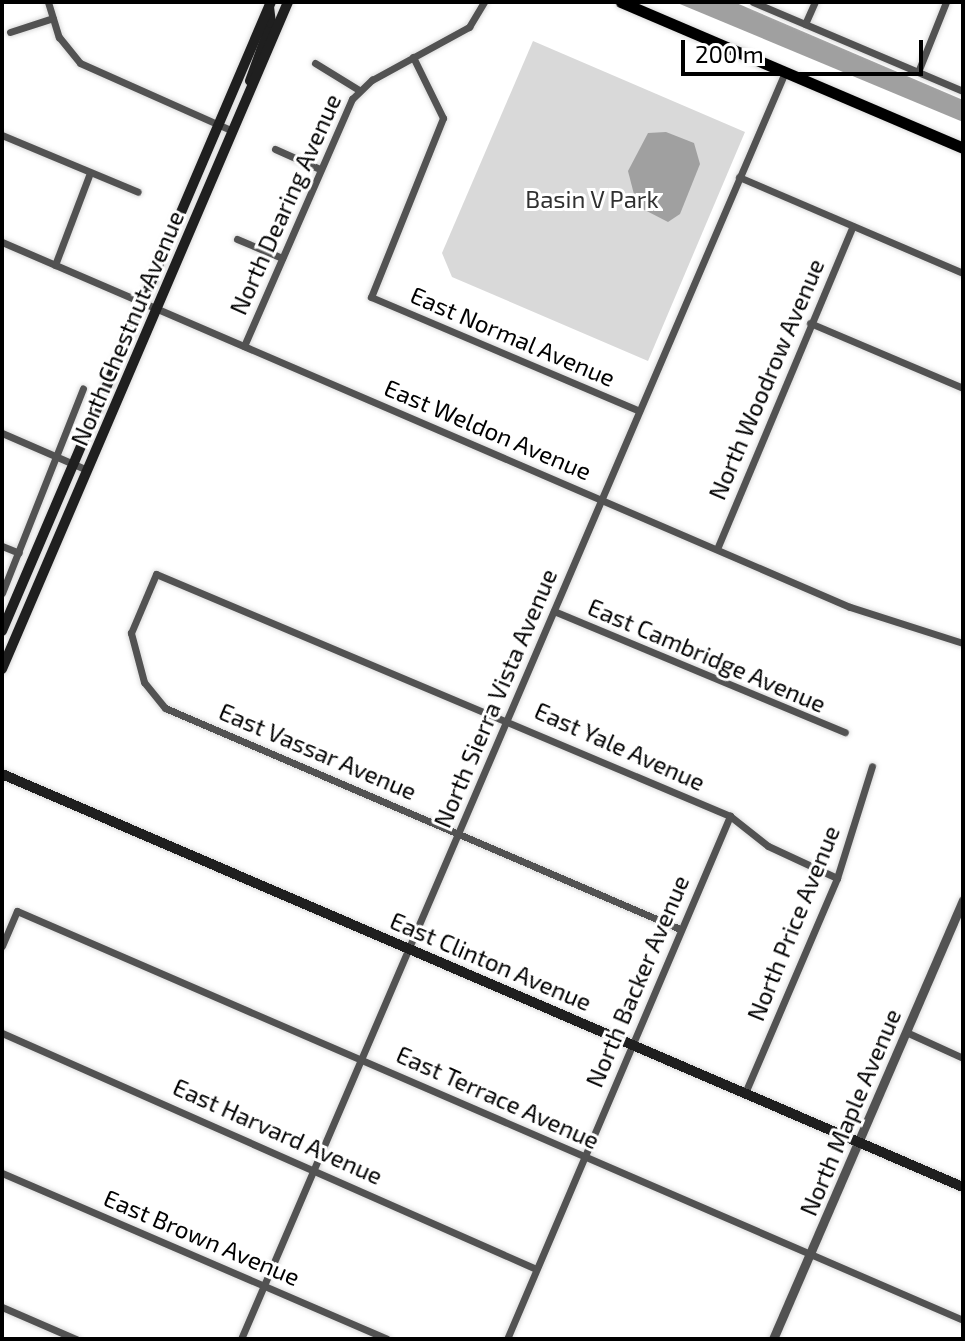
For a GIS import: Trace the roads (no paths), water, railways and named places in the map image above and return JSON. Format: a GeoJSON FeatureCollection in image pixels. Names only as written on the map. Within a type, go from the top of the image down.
{"type":"FeatureCollection","features":[{"type":"Feature","properties":{"kind":"main road","name":"North Chestnut Avenue"},"geometry":{"type":"LineString","coordinates":[[2,669],[288,2]]}},
{"type":"Feature","properties":{"kind":"main road"},"geometry":{"type":"LineString","coordinates":[[621,2],[963,148]]}},
{"type":"Feature","properties":{"kind":"main road","name":"North Chestnut Avenue"},"geometry":{"type":"LineString","coordinates":[[2,631],[6,612],[74,464],[270,5]]}},
{"type":"Feature","properties":{"kind":"main road"},"geometry":{"type":"LineString","coordinates":[[247,99],[271,23],[270,5]]}},
{"type":"Feature","properties":{"kind":"main road","name":"East Clinton Avenue"},"geometry":{"type":"LineString","coordinates":[[2,774],[963,1187]]}},
{"type":"Feature","properties":{"kind":"street"},"geometry":{"type":"LineString","coordinates":[[48,2],[66,49],[97,74],[233,131]]}},
{"type":"Feature","properties":{"kind":"street","name":"North Dearing Avenue"},"geometry":{"type":"LineString","coordinates":[[244,346],[320,169],[359,90],[469,27],[484,2]]}},
{"type":"Feature","properties":{"kind":"street"},"geometry":{"type":"LineString","coordinates":[[753,2],[963,91]]}},
{"type":"Feature","properties":{"kind":"street"},"geometry":{"type":"LineString","coordinates":[[805,24],[815,2]]}},
{"type":"Feature","properties":{"kind":"street"},"geometry":{"type":"LineString","coordinates":[[918,72],[946,2]]}},
{"type":"Feature","properties":{"kind":"street"},"geometry":{"type":"LineString","coordinates":[[10,32],[53,18]]}},
{"type":"Feature","properties":{"kind":"street","name":"East Normal Avenue"},"geometry":{"type":"LineString","coordinates":[[413,57],[443,118],[371,297],[639,411]]}},
{"type":"Feature","properties":{"kind":"street"},"geometry":{"type":"LineString","coordinates":[[315,63],[359,90]]}},
{"type":"Feature","properties":{"kind":"street","name":"North Sierra Vista Avenue"},"geometry":{"type":"LineString","coordinates":[[241,1339],[785,72]]}},
{"type":"Feature","properties":{"kind":"street"},"geometry":{"type":"LineString","coordinates":[[2,135],[138,192]]}},
{"type":"Feature","properties":{"kind":"street"},"geometry":{"type":"LineString","coordinates":[[275,149],[320,169]]}},
{"type":"Feature","properties":{"kind":"street"},"geometry":{"type":"LineString","coordinates":[[55,265],[90,173]]}},
{"type":"Feature","properties":{"kind":"street"},"geometry":{"type":"LineString","coordinates":[[739,177],[963,273]]}},
{"type":"Feature","properties":{"kind":"street","name":"North Woodrow Avenue"},"geometry":{"type":"LineString","coordinates":[[717,549],[853,226]]}},
{"type":"Feature","properties":{"kind":"street"},"geometry":{"type":"LineString","coordinates":[[237,239],[282,258]]}},
{"type":"Feature","properties":{"kind":"street","name":"East Weldon Avenue"},"geometry":{"type":"LineString","coordinates":[[2,242],[850,607],[963,643]]}},
{"type":"Feature","properties":{"kind":"street"},"geometry":{"type":"LineString","coordinates":[[810,323],[963,388]]}},
{"type":"Feature","properties":{"kind":"street","name":"North Chestnut Avenue"},"geometry":{"type":"LineString","coordinates":[[2,593],[60,458],[83,388]]}},
{"type":"Feature","properties":{"kind":"street"},"geometry":{"type":"LineString","coordinates":[[2,433],[87,470]]}},
{"type":"Feature","properties":{"kind":"street"},"geometry":{"type":"LineString","coordinates":[[2,546],[19,553]]}},
{"type":"Feature","properties":{"kind":"street","name":"East Yale Avenue"},"geometry":{"type":"LineString","coordinates":[[156,574],[507,719],[730,816],[768,846],[837,878]]}},
{"type":"Feature","properties":{"kind":"street","name":"East Vassar Avenue"},"geometry":{"type":"LineString","coordinates":[[156,574],[131,633],[144,682],[165,708],[680,929]]}},
{"type":"Feature","properties":{"kind":"street","name":"East Cambridge Avenue"},"geometry":{"type":"LineString","coordinates":[[554,611],[845,732]]}},
{"type":"Feature","properties":{"kind":"street","name":"North Price Avenue"},"geometry":{"type":"LineString","coordinates":[[745,1093],[837,878],[872,766]]}},
{"type":"Feature","properties":{"kind":"street","name":"North Backer Avenue"},"geometry":{"type":"LineString","coordinates":[[507,1339],[730,816]]}},
{"type":"Feature","properties":{"kind":"street","name":"North Maple Avenue"},"geometry":{"type":"LineString","coordinates":[[773,1339],[963,900]]}},
{"type":"Feature","properties":{"kind":"street","name":"East Terrace Avenue"},"geometry":{"type":"LineString","coordinates":[[2,946],[17,911],[963,1320]]}},
{"type":"Feature","properties":{"kind":"street"},"geometry":{"type":"LineString","coordinates":[[906,1032],[963,1058]]}},
{"type":"Feature","properties":{"kind":"street","name":"East Harvard Avenue"},"geometry":{"type":"LineString","coordinates":[[2,1033],[315,1168],[536,1269]]}},
{"type":"Feature","properties":{"kind":"street","name":"East Brown Avenue"},"geometry":{"type":"LineString","coordinates":[[2,1173],[387,1339]]}},
{"type":"Feature","properties":{"kind":"street"},"geometry":{"type":"LineString","coordinates":[[2,1307],[76,1339]]}},
{"type":"Feature","properties":{"kind":"park label","name":"Basin V Park"},"geometry":{"type":"Point","coordinates":[592,199]}}]}
